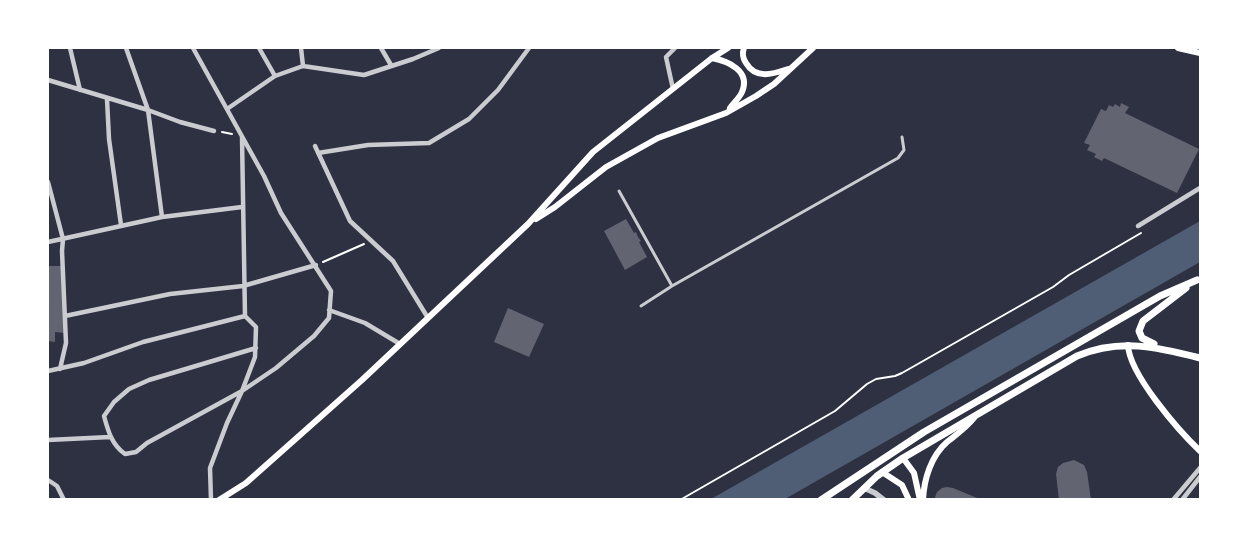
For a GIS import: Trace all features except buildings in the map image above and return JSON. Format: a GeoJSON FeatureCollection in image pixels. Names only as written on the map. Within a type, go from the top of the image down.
{"type":"FeatureCollection","features":[{"type":"Feature","properties":{"kind":"main road"},"geometry":{"type":"LineString","coordinates":[[219,500],[246,482],[428,318],[528,224],[593,152],[712,58],[728,48]]}},
{"type":"Feature","properties":{"kind":"main road"},"geometry":{"type":"LineString","coordinates":[[744,48],[742,51],[744,62],[750,69],[760,74],[770,75],[791,69]]}},
{"type":"Feature","properties":{"kind":"main road"},"geometry":{"type":"LineString","coordinates":[[1178,48],[1200,53]]}},
{"type":"Feature","properties":{"kind":"main road"},"geometry":{"type":"LineString","coordinates":[[528,224],[555,207],[606,167],[658,138],[726,113],[756,96],[774,84],[810,49]]}},
{"type":"Feature","properties":{"kind":"main road"},"geometry":{"type":"LineString","coordinates":[[712,58],[734,65],[741,73],[744,82],[742,92],[726,113]]}},
{"type":"Feature","properties":{"kind":"main road"},"geometry":{"type":"LineString","coordinates":[[1168,350],[1142,338],[1139,331],[1140,326],[1143,321],[1199,279]]}},
{"type":"Feature","properties":{"kind":"main road"},"geometry":{"type":"LineString","coordinates":[[821,500],[894,451],[1160,296],[1199,279]]}},
{"type":"Feature","properties":{"kind":"main road"},"geometry":{"type":"LineString","coordinates":[[1128,345],[1128,354],[1132,364],[1178,429],[1200,451]]}},
{"type":"Feature","properties":{"kind":"main road"},"geometry":{"type":"LineString","coordinates":[[852,500],[882,472],[903,458],[1077,356],[1100,348],[1144,345],[1200,358]]}},
{"type":"Feature","properties":{"kind":"main road"},"geometry":{"type":"LineString","coordinates":[[921,500],[928,473],[935,456],[946,443],[962,431],[974,418]]}},
{"type":"Feature","properties":{"kind":"main road"},"geometry":{"type":"LineString","coordinates":[[894,451],[903,458],[914,473],[921,500]]}},
{"type":"Feature","properties":{"kind":"main road"},"geometry":{"type":"LineString","coordinates":[[882,472],[902,485],[909,500]]}},
{"type":"Feature","properties":{"kind":"street"},"geometry":{"type":"LineString","coordinates":[[70,48],[80,90]]}},
{"type":"Feature","properties":{"kind":"street"},"geometry":{"type":"LineString","coordinates":[[126,48],[148,110],[162,217]]}},
{"type":"Feature","properties":{"kind":"street"},"geometry":{"type":"LineString","coordinates":[[193,48],[264,176],[281,213],[331,291],[329,318],[314,336],[276,368],[242,392],[147,443],[136,452],[125,454],[117,449],[110,437],[104,416],[114,402],[129,390],[149,380],[256,348]]}},
{"type":"Feature","properties":{"kind":"street"},"geometry":{"type":"LineString","coordinates":[[259,48],[275,76]]}},
{"type":"Feature","properties":{"kind":"street"},"geometry":{"type":"LineString","coordinates":[[301,48],[303,66]]}},
{"type":"Feature","properties":{"kind":"street"},"geometry":{"type":"LineString","coordinates":[[381,48],[391,66]]}},
{"type":"Feature","properties":{"kind":"street"},"geometry":{"type":"LineString","coordinates":[[227,109],[275,76],[303,66],[364,75],[413,59],[439,48]]}},
{"type":"Feature","properties":{"kind":"street"},"geometry":{"type":"LineString","coordinates":[[318,153],[368,145],[428,143],[469,119],[498,90],[529,48]]}},
{"type":"Feature","properties":{"kind":"street"},"geometry":{"type":"LineString","coordinates":[[673,89],[666,58],[675,48]]}},
{"type":"Feature","properties":{"kind":"street"},"geometry":{"type":"LineString","coordinates":[[48,80],[214,131]]}},
{"type":"Feature","properties":{"kind":"street"},"geometry":{"type":"LineString","coordinates":[[107,99],[109,139],[121,225]]}},
{"type":"Feature","properties":{"kind":"street"},"geometry":{"type":"LineString","coordinates":[[211,500],[210,468],[227,423],[242,392],[255,357],[256,348],[256,327],[244,316],[242,136]]}},
{"type":"Feature","properties":{"kind":"street"},"geometry":{"type":"LineString","coordinates":[[641,306],[672,286],[898,158],[904,150],[902,138]]}},
{"type":"Feature","properties":{"kind":"street"},"geometry":{"type":"LineString","coordinates":[[315,146],[350,221],[393,261],[428,318]]}},
{"type":"Feature","properties":{"kind":"street"},"geometry":{"type":"LineString","coordinates":[[48,182],[63,239],[66,343],[60,369]]}},
{"type":"Feature","properties":{"kind":"street"},"geometry":{"type":"LineString","coordinates":[[1138,226],[1200,188]]}},
{"type":"Feature","properties":{"kind":"street"},"geometry":{"type":"LineString","coordinates":[[619,191],[672,286]]}},
{"type":"Feature","properties":{"kind":"street"},"geometry":{"type":"LineString","coordinates":[[48,242],[162,217],[242,207]]}},
{"type":"Feature","properties":{"kind":"street"},"geometry":{"type":"LineString","coordinates":[[65,316],[170,294],[243,286],[316,266]]}},
{"type":"Feature","properties":{"kind":"street"},"geometry":{"type":"LineString","coordinates":[[329,310],[365,323],[400,344]]}},
{"type":"Feature","properties":{"kind":"street"},"geometry":{"type":"LineString","coordinates":[[48,371],[84,364],[143,342],[244,316]]}},
{"type":"Feature","properties":{"kind":"street"},"geometry":{"type":"LineString","coordinates":[[48,440],[110,437]]}},
{"type":"Feature","properties":{"kind":"street"},"geometry":{"type":"LineString","coordinates":[[1173,500],[1200,468]]}},
{"type":"Feature","properties":{"kind":"street"},"geometry":{"type":"LineString","coordinates":[[1182,500],[1200,477]]}},
{"type":"Feature","properties":{"kind":"street"},"geometry":{"type":"LineString","coordinates":[[48,480],[57,486],[64,500]]}},
{"type":"Feature","properties":{"kind":"street"},"geometry":{"type":"LineString","coordinates":[[864,488],[884,500]]}},
{"type":"Feature","properties":{"kind":"path"},"geometry":{"type":"LineString","coordinates":[[214,131],[242,136]]}},
{"type":"Feature","properties":{"kind":"path"},"geometry":{"type":"LineString","coordinates":[[680,500],[836,411],[867,384],[876,379],[902,373],[1144,231]]}},
{"type":"Feature","properties":{"kind":"path"},"geometry":{"type":"LineString","coordinates":[[316,266],[370,241]]}},
{"type":"Feature","properties":{"kind":"water"},"geometry":{"type":"Polygon","coordinates":[[[1200,221],[1200,262],[785,499],[711,499],[1200,221]]]}}]}
